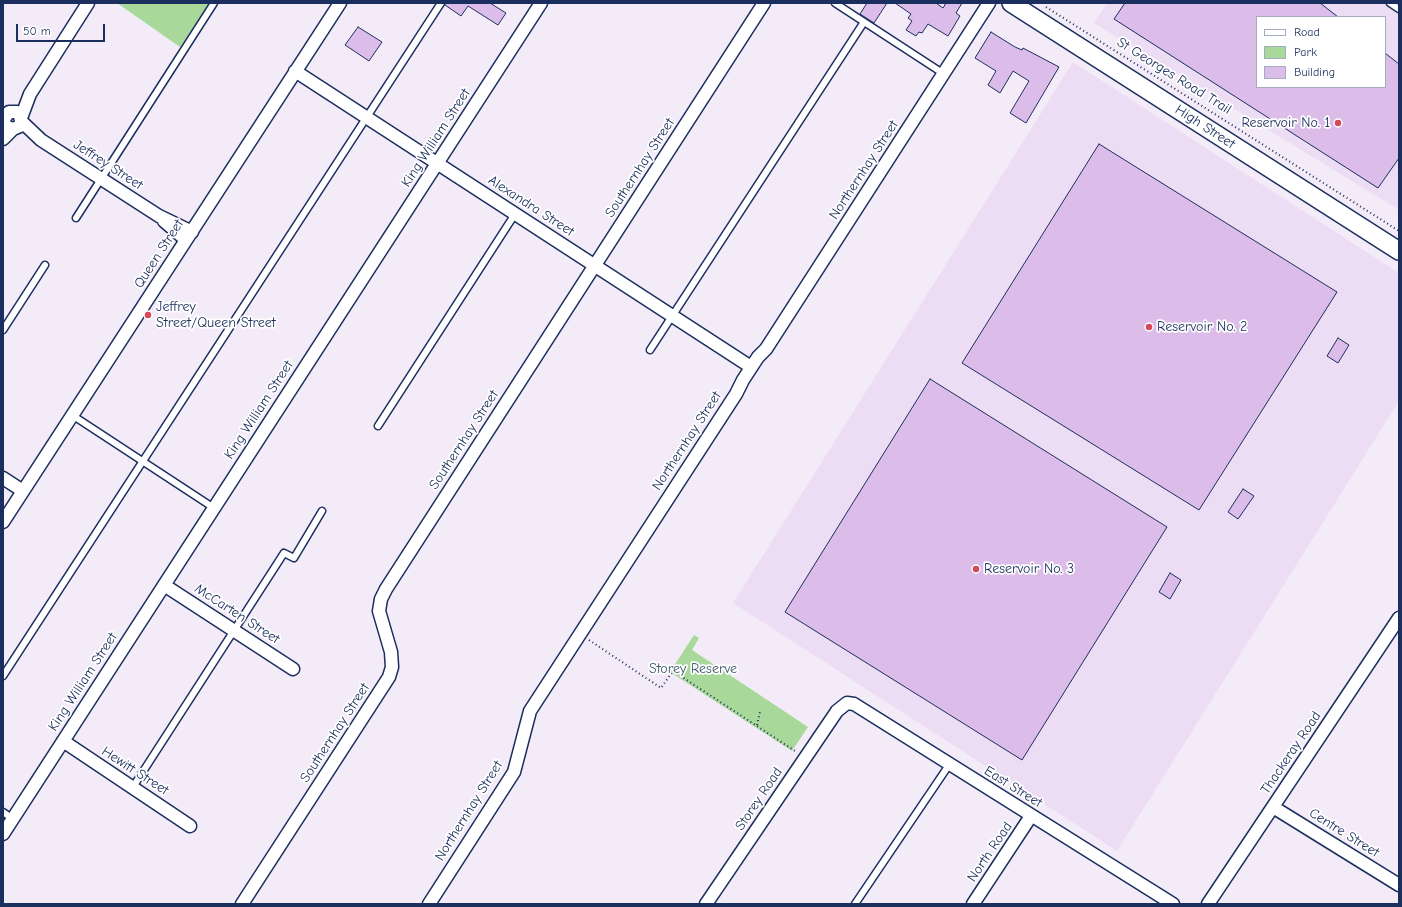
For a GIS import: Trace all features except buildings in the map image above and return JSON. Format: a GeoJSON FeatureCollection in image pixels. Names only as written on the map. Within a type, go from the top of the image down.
{"type":"FeatureCollection","features":[{"type":"Feature","properties":{"kind":"main road","name":"High Street"},"geometry":{"type":"LineString","coordinates":[[1010,3],[1399,251]]}},
{"type":"Feature","properties":{"kind":"street"},"geometry":{"type":"LineString","coordinates":[[3,139],[10,120],[30,94],[88,3]]}},
{"type":"Feature","properties":{"kind":"street","name":"Queen Street"},"geometry":{"type":"LineString","coordinates":[[3,522],[340,3]]}},
{"type":"Feature","properties":{"kind":"street","name":"King William Street"},"geometry":{"type":"LineString","coordinates":[[3,834],[8,815],[63,742],[541,3]]}},
{"type":"Feature","properties":{"kind":"street","name":"Southernhay Street"},"geometry":{"type":"LineString","coordinates":[[242,904],[389,677],[392,667],[391,652],[379,611],[381,599],[386,589],[764,3]]}},
{"type":"Feature","properties":{"kind":"street","name":"Northernhay Street"},"geometry":{"type":"LineString","coordinates":[[429,904],[514,772],[530,711],[732,400],[751,367],[766,349],[989,3]]}},
{"type":"Feature","properties":{"kind":"street","name":"Alexandra Street"},"geometry":{"type":"LineString","coordinates":[[295,71],[751,367]]}},
{"type":"Feature","properties":{"kind":"street","name":"Jeffrey Street"},"geometry":{"type":"LineString","coordinates":[[10,120],[189,236]]}},
{"type":"Feature","properties":{"kind":"street"},"geometry":{"type":"LineString","coordinates":[[3,478],[23,491]]}},
{"type":"Feature","properties":{"kind":"street","name":"McCarten Street"},"geometry":{"type":"LineString","coordinates":[[164,585],[293,669]]}},
{"type":"Feature","properties":{"kind":"street","name":"Thackeray Road"},"geometry":{"type":"LineString","coordinates":[[1208,904],[1399,618]]}},
{"type":"Feature","properties":{"kind":"street","name":"East Street"},"geometry":{"type":"LineString","coordinates":[[837,711],[847,703],[854,704],[1173,904]]}},
{"type":"Feature","properties":{"kind":"street","name":"Storey Road"},"geometry":{"type":"LineString","coordinates":[[706,904],[837,711]]}},
{"type":"Feature","properties":{"kind":"street","name":"Hewitt Street"},"geometry":{"type":"LineString","coordinates":[[63,742],[190,826]]}},
{"type":"Feature","properties":{"kind":"street","name":"Centre Street"},"geometry":{"type":"LineString","coordinates":[[1273,807],[1399,885]]}},
{"type":"Feature","properties":{"kind":"street","name":"North Road"},"geometry":{"type":"LineString","coordinates":[[973,904],[1031,816]]}},
{"type":"Feature","properties":{"kind":"lane"},"geometry":{"type":"LineString","coordinates":[[76,218],[214,3]]}},
{"type":"Feature","properties":{"kind":"lane"},"geometry":{"type":"LineString","coordinates":[[3,676],[441,3]]}},
{"type":"Feature","properties":{"kind":"lane"},"geometry":{"type":"LineString","coordinates":[[835,3],[944,74]]}},
{"type":"Feature","properties":{"kind":"lane"},"geometry":{"type":"LineString","coordinates":[[1390,3],[1399,9]]}},
{"type":"Feature","properties":{"kind":"lane"},"geometry":{"type":"LineString","coordinates":[[650,350],[864,22]]}},
{"type":"Feature","properties":{"kind":"lane"},"geometry":{"type":"LineString","coordinates":[[378,426],[515,214]]}},
{"type":"Feature","properties":{"kind":"lane"},"geometry":{"type":"LineString","coordinates":[[3,330],[45,265]]}},
{"type":"Feature","properties":{"kind":"lane"},"geometry":{"type":"LineString","coordinates":[[72,415],[214,508]]}},
{"type":"Feature","properties":{"kind":"lane"},"geometry":{"type":"LineString","coordinates":[[133,787],[284,553],[294,558],[322,511]]}},
{"type":"Feature","properties":{"kind":"lane"},"geometry":{"type":"LineString","coordinates":[[855,904],[950,765]]}},
{"type":"Feature","properties":{"kind":"path","name":"St Georges Road Trail"},"geometry":{"type":"LineString","coordinates":[[1040,3],[1399,231]]}},
{"type":"Feature","properties":{"kind":"path"},"geometry":{"type":"LineString","coordinates":[[580,634],[661,688],[673,671],[795,751]]}},
{"type":"Feature","properties":{"kind":"path"},"geometry":{"type":"LineString","coordinates":[[757,725],[760,712]]}},
{"type":"Feature","properties":{"kind":"shaded area","name":"Reservoir No. 1"},"geometry":{"type":"Polygon","coordinates":[[[1107,3],[1399,3],[1399,210],[1094,23],[1107,3]]]}},
{"type":"Feature","properties":{"kind":"shaded area"},"geometry":{"type":"Polygon","coordinates":[[[1073,62],[1399,273],[1399,401],[1117,851],[733,603],[1073,62]]]}},
{"type":"Feature","properties":{"kind":"green space"},"geometry":{"type":"Polygon","coordinates":[[[117,3],[209,3],[180,47],[117,3]]]}},
{"type":"Feature","properties":{"kind":"green space","name":"Storey Reserve"},"geometry":{"type":"Polygon","coordinates":[[[694,635],[699,638],[692,650],[808,727],[792,751],[670,672],[694,635]]]}},
{"type":"Feature","properties":{"kind":"place","name":"Reservoir No. 1"},"geometry":{"type":"Point","coordinates":[1338,123]}},
{"type":"Feature","properties":{"kind":"place","name":"Jeffrey Street/Queen Street"},"geometry":{"type":"Point","coordinates":[148,315]}},
{"type":"Feature","properties":{"kind":"place","name":"Reservoir No. 2"},"geometry":{"type":"Point","coordinates":[1149,327]}},
{"type":"Feature","properties":{"kind":"place","name":"Reservoir No. 3"},"geometry":{"type":"Point","coordinates":[976,569]}}]}
